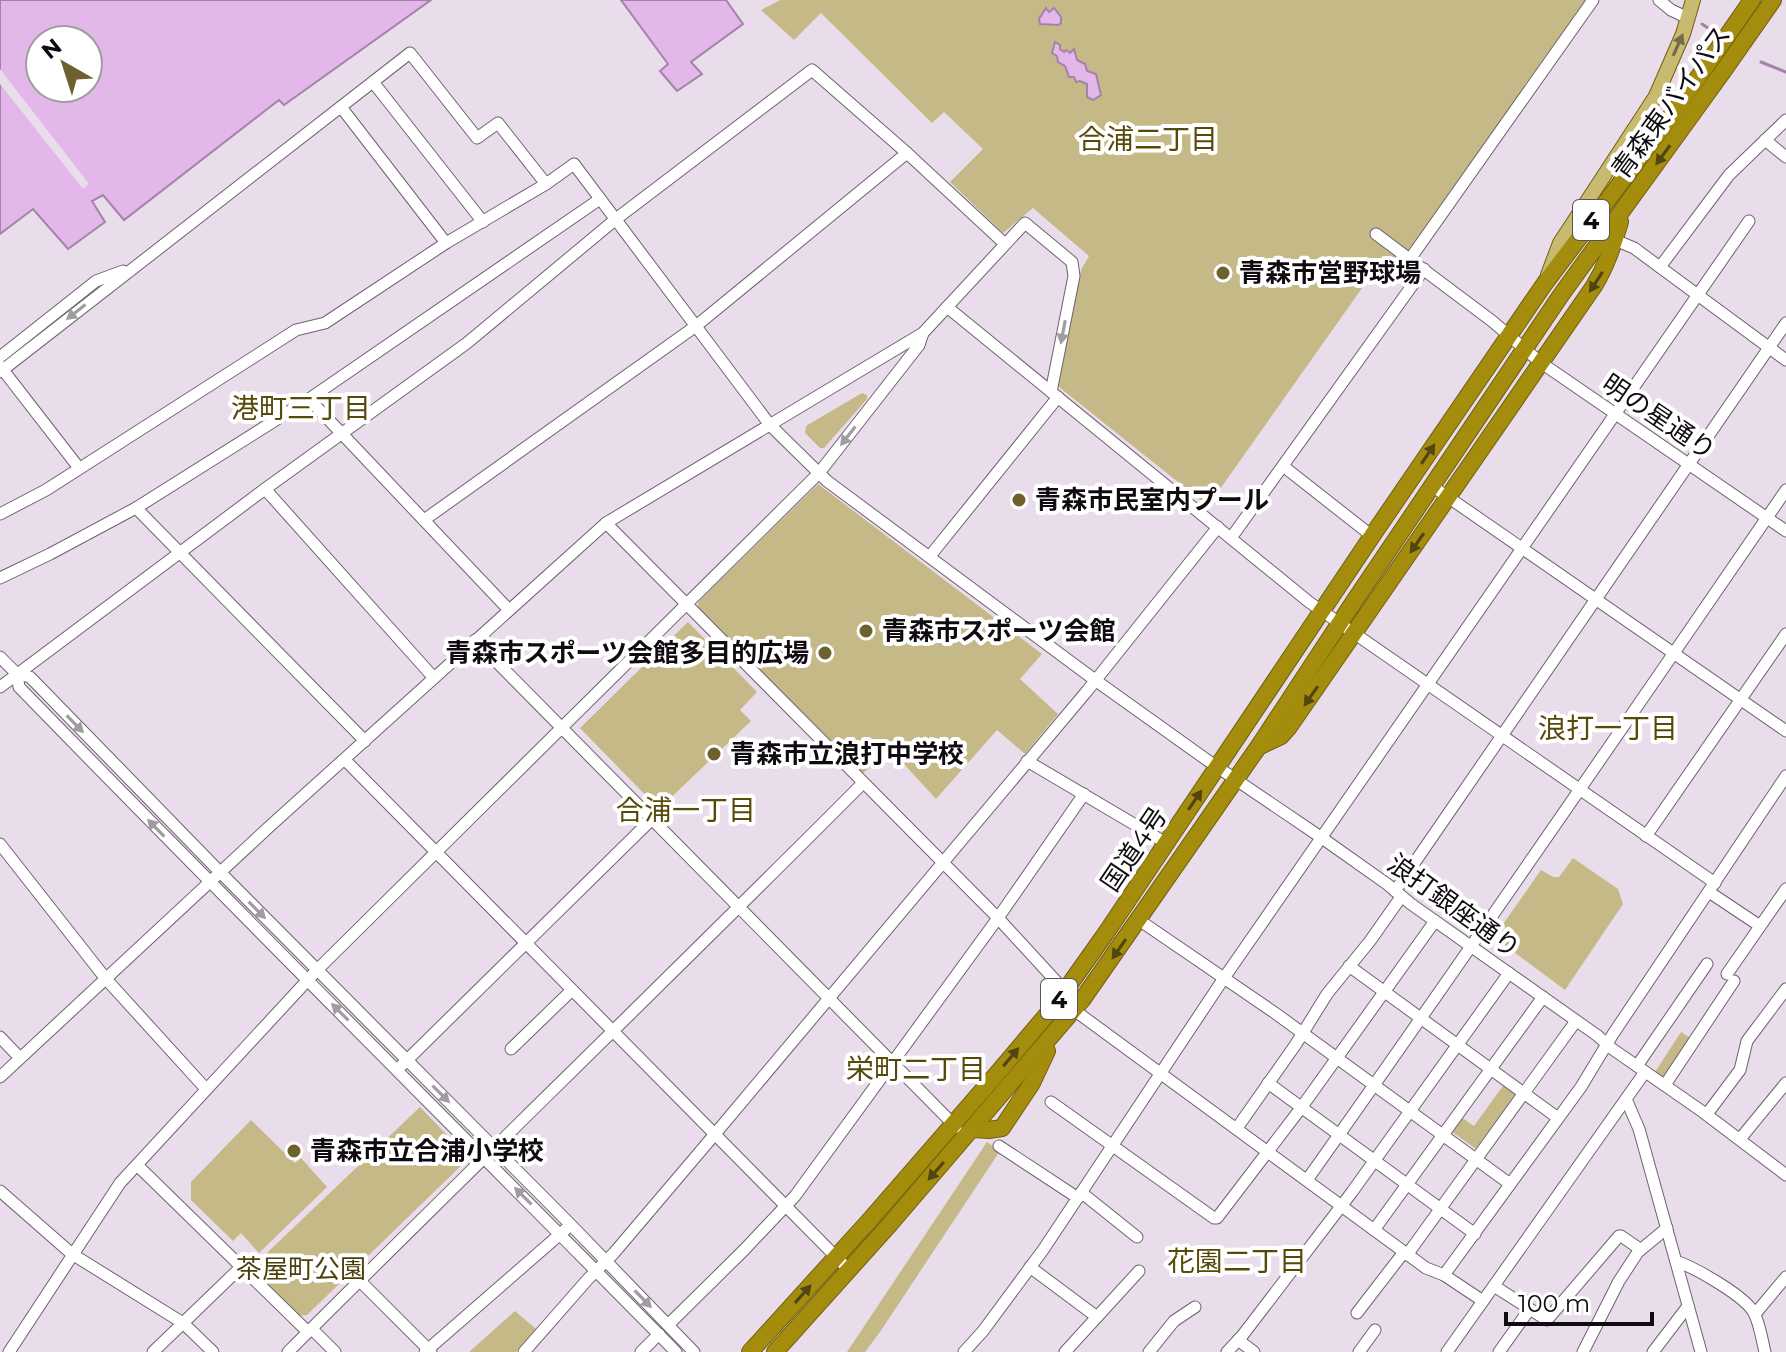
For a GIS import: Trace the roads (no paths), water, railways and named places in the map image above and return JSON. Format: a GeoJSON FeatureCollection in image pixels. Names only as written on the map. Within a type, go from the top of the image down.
{"type":"FeatureCollection","features":[{"type":"Feature","properties":{"kind":"highway","name":"青森東バイパス"},"geometry":{"type":"LineString","coordinates":[[1509,335],[1677,108],[1752,0]]}},
{"type":"Feature","properties":{"kind":"highway","name":"青森東バイパス"},"geometry":{"type":"LineString","coordinates":[[1524,349],[1773,0]]}},
{"type":"Feature","properties":{"kind":"highway"},"geometry":{"type":"LineString","coordinates":[[1259,746],[1284,733],[1605,269],[1623,210]]}},
{"type":"Feature","properties":{"kind":"highway","name":"国道4号"},"geometry":{"type":"LineString","coordinates":[[764,1349],[836,1257],[1065,991],[1509,335]]}},
{"type":"Feature","properties":{"kind":"highway","name":"国道4号"},"geometry":{"type":"LineString","coordinates":[[764,1349],[849,1270],[1074,1010],[1259,746],[1524,349]]}},
{"type":"Feature","properties":{"kind":"main road"},"geometry":{"type":"LineString","coordinates":[[1545,283],[1560,243],[1656,96],[1693,0]]}},
{"type":"Feature","properties":{"kind":"street"},"geometry":{"type":"LineString","coordinates":[[1410,259],[1593,0]]}},
{"type":"Feature","properties":{"kind":"street"},"geometry":{"type":"LineString","coordinates":[[1659,0],[1688,18]]}},
{"type":"Feature","properties":{"kind":"street"},"geometry":{"type":"LineString","coordinates":[[0,514],[46,490],[296,330],[325,323],[446,243],[546,184],[498,123],[477,138],[410,53],[1,370],[79,468]]}},
{"type":"Feature","properties":{"kind":"street"},"geometry":{"type":"LineString","coordinates":[[0,687],[467,343],[616,219],[812,70],[1005,244]]}},
{"type":"Feature","properties":{"kind":"street"},"geometry":{"type":"LineString","coordinates":[[373,82],[483,222]]}},
{"type":"Feature","properties":{"kind":"street"},"geometry":{"type":"LineString","coordinates":[[341,107],[446,243]]}},
{"type":"Feature","properties":{"kind":"street"},"geometry":{"type":"LineString","coordinates":[[1660,267],[1729,175],[1786,120]]}},
{"type":"Feature","properties":{"kind":"street"},"geometry":{"type":"LineString","coordinates":[[1765,140],[1786,157]]}},
{"type":"Feature","properties":{"kind":"street"},"geometry":{"type":"LineString","coordinates":[[424,520],[696,326],[907,153]]}},
{"type":"Feature","properties":{"kind":"street","name":"浪打銀座通り"},"geometry":{"type":"LineString","coordinates":[[546,184],[574,164],[770,425],[827,481],[1095,680],[1322,838],[1707,1114],[1786,1175]]}},
{"type":"Feature","properties":{"kind":"street"},"geometry":{"type":"LineString","coordinates":[[0,578],[136,508],[309,399],[600,199]]}},
{"type":"Feature","properties":{"kind":"street"},"geometry":{"type":"LineString","coordinates":[[964,1352],[983,1331],[1080,1196],[1224,978],[1749,221]]}},
{"type":"Feature","properties":{"kind":"street"},"geometry":{"type":"LineString","coordinates":[[0,1077],[209,882],[606,523],[923,333],[1025,223],[1072,262],[1054,394],[930,556]]}},
{"type":"Feature","properties":{"kind":"street","name":"明の星通り"},"geometry":{"type":"LineString","coordinates":[[1376,234],[1540,362],[1786,531]]}},
{"type":"Feature","properties":{"kind":"street"},"geometry":{"type":"LineString","coordinates":[[1615,240],[1634,248],[1786,360]]}},
{"type":"Feature","properties":{"kind":"street"},"geometry":{"type":"LineString","coordinates":[[0,357],[96,281],[138,265]]}},
{"type":"Feature","properties":{"kind":"street"},"geometry":{"type":"LineString","coordinates":[[1231,538],[1424,269]]}},
{"type":"Feature","properties":{"kind":"street"},"geometry":{"type":"LineString","coordinates":[[947,307],[1322,612],[1646,836],[1760,926]]}},
{"type":"Feature","properties":{"kind":"street"},"geometry":{"type":"LineString","coordinates":[[1237,1128],[1786,323]]}},
{"type":"Feature","properties":{"kind":"street"},"geometry":{"type":"LineString","coordinates":[[9,1352],[110,1196],[137,1165],[313,974],[819,473],[919,345],[923,333]]}},
{"type":"Feature","properties":{"kind":"street"},"geometry":{"type":"LineString","coordinates":[[309,399],[509,610]]}},
{"type":"Feature","properties":{"kind":"street"},"geometry":{"type":"LineString","coordinates":[[1283,466],[1372,536]]}},
{"type":"Feature","properties":{"kind":"street"},"geometry":{"type":"LineString","coordinates":[[1432,486],[1786,731]]}},
{"type":"Feature","properties":{"kind":"street"},"geometry":{"type":"LineString","coordinates":[[265,489],[434,678]]}},
{"type":"Feature","properties":{"kind":"street"},"geometry":{"type":"LineString","coordinates":[[1307,1180],[1786,490]]}},
{"type":"Feature","properties":{"kind":"street"},"geometry":{"type":"LineString","coordinates":[[136,508],[365,741]]}},
{"type":"Feature","properties":{"kind":"street"},"geometry":{"type":"LineString","coordinates":[[606,523],[998,918],[1065,991]]}},
{"type":"Feature","properties":{"kind":"street"},"geometry":{"type":"LineString","coordinates":[[524,1352],[715,1134],[1095,680],[1218,527]]}},
{"type":"Feature","properties":{"kind":"street"},"geometry":{"type":"LineString","coordinates":[[1646,836],[1786,634]]}},
{"type":"Feature","properties":{"kind":"street"},"geometry":{"type":"LineString","coordinates":[[475,640],[953,1124],[969,1133]]}},
{"type":"Feature","properties":{"kind":"street"},"geometry":{"type":"LineString","coordinates":[[0,657],[17,674],[30,677],[220,872],[398,1069],[676,1352]]}},
{"type":"Feature","properties":{"kind":"street"},"geometry":{"type":"LineString","coordinates":[[17,674],[19,687],[209,882],[407,1060],[694,1352]]}},
{"type":"Feature","properties":{"kind":"street"},"geometry":{"type":"LineString","coordinates":[[345,760],[849,1270]]}},
{"type":"Feature","properties":{"kind":"street"},"geometry":{"type":"LineString","coordinates":[[1027,761],[1166,843]]}},
{"type":"Feature","properties":{"kind":"street"},"geometry":{"type":"LineString","coordinates":[[1444,1275],[1581,1087],[1786,776]]}},
{"type":"Feature","properties":{"kind":"street"},"geometry":{"type":"LineString","coordinates":[[288,1352],[863,783]]}},
{"type":"Feature","properties":{"kind":"street"},"geometry":{"type":"LineString","coordinates":[[668,1325],[786,1207],[998,918],[1084,794]]}},
{"type":"Feature","properties":{"kind":"street"},"geometry":{"type":"LineString","coordinates":[[398,1069],[652,819]]}},
{"type":"Feature","properties":{"kind":"street"},"geometry":{"type":"LineString","coordinates":[[0,844],[106,979],[206,1089]]}},
{"type":"Feature","properties":{"kind":"street"},"geometry":{"type":"LineString","coordinates":[[1665,1085],[1760,926],[1786,889]]}},
{"type":"Feature","properties":{"kind":"street"},"geometry":{"type":"LineString","coordinates":[[1139,920],[1302,1033],[1510,1184]]}},
{"type":"Feature","properties":{"kind":"street"},"geometry":{"type":"LineString","coordinates":[[1051,1102],[1217,1218],[1301,1108],[1435,921]]}},
{"type":"Feature","properties":{"kind":"street"},"geometry":{"type":"LineString","coordinates":[[1447,1352],[1626,1099],[1641,1069],[1707,964]]}},
{"type":"Feature","properties":{"kind":"street"},"geometry":{"type":"LineString","coordinates":[[1349,966],[1558,1118]]}},
{"type":"Feature","properties":{"kind":"street"},"geometry":{"type":"LineString","coordinates":[[1227,1352],[1375,1161],[1509,973]]}},
{"type":"Feature","properties":{"kind":"street"},"geometry":{"type":"LineString","coordinates":[[1707,1114],[1740,1070],[1747,1041],[1786,989]]}},
{"type":"Feature","properties":{"kind":"street"},"geometry":{"type":"LineString","coordinates":[[511,1049],[572,990]]}},
{"type":"Feature","properties":{"kind":"street"},"geometry":{"type":"LineString","coordinates":[[1374,1230],[1543,997]]}},
{"type":"Feature","properties":{"kind":"street"},"geometry":{"type":"LineString","coordinates":[[1074,1010],[1406,1253],[1483,1301]]}},
{"type":"Feature","properties":{"kind":"street"},"geometry":{"type":"LineString","coordinates":[[1357,1313],[1440,1209],[1576,1021]]}},
{"type":"Feature","properties":{"kind":"street"},"geometry":{"type":"LineString","coordinates":[[0,1037],[20,1058]]}},
{"type":"Feature","properties":{"kind":"street"},"geometry":{"type":"LineString","coordinates":[[1268,1083],[1475,1234]]}},
{"type":"Feature","properties":{"kind":"street"},"geometry":{"type":"LineString","coordinates":[[1740,1139],[1786,1083]]}},
{"type":"Feature","properties":{"kind":"street"},"geometry":{"type":"LineString","coordinates":[[1626,1099],[1639,1129],[1701,1352]]}},
{"type":"Feature","properties":{"kind":"street"},"geometry":{"type":"LineString","coordinates":[[999,1146],[1080,1196],[1137,1237]]}},
{"type":"Feature","properties":{"kind":"street"},"geometry":{"type":"LineString","coordinates":[[137,1165],[241,1267],[335,1352]]}},
{"type":"Feature","properties":{"kind":"street"},"geometry":{"type":"LineString","coordinates":[[1,1193],[72,1254],[183,1323],[213,1352]]}},
{"type":"Feature","properties":{"kind":"street"},"geometry":{"type":"LineString","coordinates":[[360,1281],[428,1351],[571,1225]]}},
{"type":"Feature","properties":{"kind":"street"},"geometry":{"type":"LineString","coordinates":[[1583,1352],[1619,1281],[1640,1249],[1667,1228]]}},
{"type":"Feature","properties":{"kind":"street"},"geometry":{"type":"LineString","coordinates":[[1494,1286],[1547,1320],[1619,1236],[1640,1249]]}},
{"type":"Feature","properties":{"kind":"street"},"geometry":{"type":"LineString","coordinates":[[1676,1261],[1737,1295],[1755,1314],[1765,1352]]}},
{"type":"Feature","properties":{"kind":"street"},"geometry":{"type":"LineString","coordinates":[[153,1352],[241,1267]]}},
{"type":"Feature","properties":{"kind":"street"},"geometry":{"type":"LineString","coordinates":[[1030,1267],[1097,1317]]}},
{"type":"Feature","properties":{"kind":"street"},"geometry":{"type":"LineString","coordinates":[[1065,1352],[1139,1271]]}},
{"type":"Feature","properties":{"kind":"street"},"geometry":{"type":"LineString","coordinates":[[1755,1314],[1786,1277]]}},
{"type":"Feature","properties":{"kind":"street"},"geometry":{"type":"LineString","coordinates":[[1653,1352],[1688,1306]]}},
{"type":"Feature","properties":{"kind":"street"},"geometry":{"type":"LineString","coordinates":[[1149,1352],[1174,1321],[1195,1307]]}},
{"type":"Feature","properties":{"kind":"street"},"geometry":{"type":"LineString","coordinates":[[1499,1352],[1529,1310]]}},
{"type":"Feature","properties":{"kind":"street"},"geometry":{"type":"LineString","coordinates":[[1359,1352],[1375,1330]]}},
{"type":"Feature","properties":{"kind":"street"},"geometry":{"type":"LineString","coordinates":[[641,1352],[659,1334]]}},
{"type":"Feature","properties":{"kind":"street"},"geometry":{"type":"LineString","coordinates":[[1238,1340],[1254,1352]]}},
{"type":"Feature","properties":{"kind":"waterway"},"geometry":{"type":"LineString","coordinates":[[1702,24],[1708,28]]}},
{"type":"Feature","properties":{"kind":"waterway"},"geometry":{"type":"LineString","coordinates":[[1761,62],[1786,72]]}},
{"type":"Feature","properties":{"kind":"place","name":"青森市営野球場"},"geometry":{"type":"Point","coordinates":[1223,273]}},
{"type":"Feature","properties":{"kind":"place","name":"青森市民室内プール"},"geometry":{"type":"Point","coordinates":[1019,500]}},
{"type":"Feature","properties":{"kind":"place","name":"青森市スポーツ会館"},"geometry":{"type":"Point","coordinates":[866,631]}},
{"type":"Feature","properties":{"kind":"place","name":"青森市スポーツ会館多目的広場"},"geometry":{"type":"Point","coordinates":[825,653]}},
{"type":"Feature","properties":{"kind":"place","name":"青森市立浪打中学校"},"geometry":{"type":"Point","coordinates":[714,754]}},
{"type":"Feature","properties":{"kind":"place","name":"青森市立合浦小学校"},"geometry":{"type":"Point","coordinates":[294,1151]}},
{"type":"Feature","properties":{"kind":"district","name":"合浦二丁目"},"geometry":{"type":"Point","coordinates":[1148,139]}},
{"type":"Feature","properties":{"kind":"district","name":"港町三丁目"},"geometry":{"type":"Point","coordinates":[301,408]}},
{"type":"Feature","properties":{"kind":"district","name":"浪打一丁目"},"geometry":{"type":"Point","coordinates":[1608,728]}},
{"type":"Feature","properties":{"kind":"district","name":"合浦一丁目"},"geometry":{"type":"Point","coordinates":[686,810]}},
{"type":"Feature","properties":{"kind":"district","name":"栄町二丁目"},"geometry":{"type":"Point","coordinates":[916,1069]}},
{"type":"Feature","properties":{"kind":"district","name":"花園二丁目"},"geometry":{"type":"Point","coordinates":[1237,1261]}},
{"type":"Feature","properties":{"kind":"park label","name":"茶屋町公園"},"geometry":{"type":"Point","coordinates":[301,1269]}}]}
